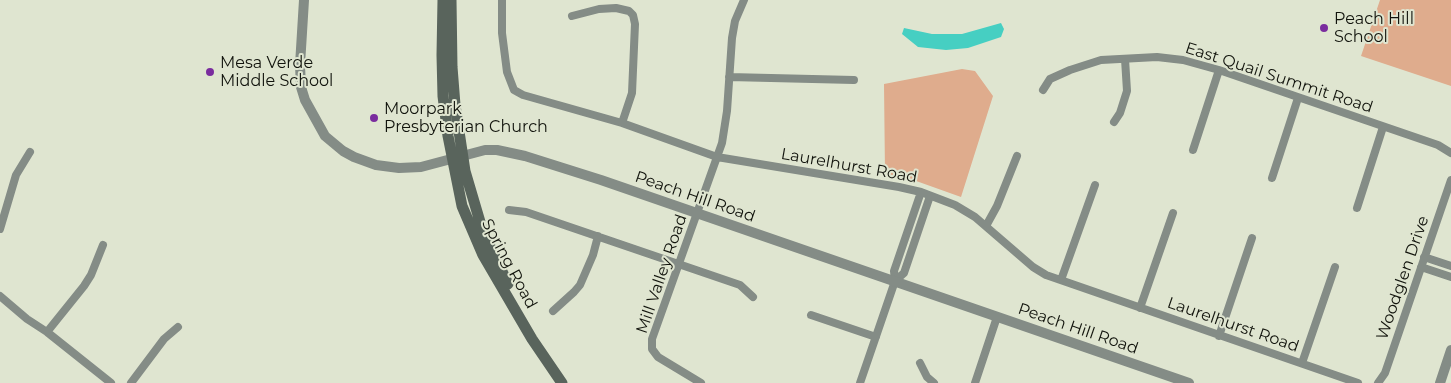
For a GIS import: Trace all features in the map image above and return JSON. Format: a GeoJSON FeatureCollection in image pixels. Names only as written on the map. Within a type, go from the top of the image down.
{"type":"FeatureCollection","features":[{"type":"Feature","properties":{"kind":"main road","name":"Spring Road"},"geometry":{"type":"LineString","coordinates":[[443,0],[443,96],[457,157],[474,208],[491,250],[524,314],[543,346],[569,383]]}},
{"type":"Feature","properties":{"kind":"main road","name":"Spring Road"},"geometry":{"type":"LineString","coordinates":[[451,0],[452,67],[462,206],[482,255],[532,339],[562,383]]}},
{"type":"Feature","properties":{"kind":"street","name":"Peach Hill Road"},"geometry":{"type":"LineString","coordinates":[[304,0],[300,65],[301,86],[308,108],[325,136],[343,151],[354,157],[388,167],[421,167],[485,150],[509,152],[601,180],[1189,383]]}},
{"type":"Feature","properties":{"kind":"street","name":"Laurelhurst Road"},"geometry":{"type":"LineString","coordinates":[[502,0],[502,33],[505,60],[510,82],[514,90],[523,96],[622,123],[716,157],[920,192],[962,209],[986,226],[1033,267],[1046,275],[1358,383]]}},
{"type":"Feature","properties":{"kind":"street","name":"Mill Valley Road"},"geometry":{"type":"LineString","coordinates":[[701,383],[655,354],[652,349],[652,339],[724,135],[735,21],[744,0]]}},
{"type":"Feature","properties":{"kind":"street"},"geometry":{"type":"LineString","coordinates":[[572,16],[599,9],[616,8],[625,10],[633,15],[635,24],[632,93],[622,123]]}},
{"type":"Feature","properties":{"kind":"street","name":"East Quail Summit Road"},"geometry":{"type":"LineString","coordinates":[[1043,90],[1050,79],[1100,60],[1173,58],[1220,70],[1438,145],[1451,153]]}},
{"type":"Feature","properties":{"kind":"street"},"geometry":{"type":"LineString","coordinates":[[1114,122],[1120,113],[1127,90],[1125,59]]}},
{"type":"Feature","properties":{"kind":"street"},"geometry":{"type":"LineString","coordinates":[[1193,150],[1220,70]]}},
{"type":"Feature","properties":{"kind":"street"},"geometry":{"type":"LineString","coordinates":[[729,77],[854,80]]}},
{"type":"Feature","properties":{"kind":"street"},"geometry":{"type":"LineString","coordinates":[[1272,178],[1298,98]]}},
{"type":"Feature","properties":{"kind":"street"},"geometry":{"type":"LineString","coordinates":[[1357,208],[1383,127]]}},
{"type":"Feature","properties":{"kind":"street"},"geometry":{"type":"LineString","coordinates":[[0,229],[16,175],[30,152]]}},
{"type":"Feature","properties":{"kind":"street"},"geometry":{"type":"LineString","coordinates":[[986,226],[1017,156]]}},
{"type":"Feature","properties":{"kind":"street","name":"Woodglen Drive"},"geometry":{"type":"LineString","coordinates":[[1378,383],[1385,373],[1451,180]]}},
{"type":"Feature","properties":{"kind":"street"},"geometry":{"type":"LineString","coordinates":[[1061,280],[1095,185]]}},
{"type":"Feature","properties":{"kind":"street"},"geometry":{"type":"LineString","coordinates":[[896,281],[894,271],[920,192]]}},
{"type":"Feature","properties":{"kind":"street"},"geometry":{"type":"LineString","coordinates":[[860,383],[896,281],[904,273],[930,196]]}},
{"type":"Feature","properties":{"kind":"street"},"geometry":{"type":"LineString","coordinates":[[509,210],[526,212],[740,285],[753,297]]}},
{"type":"Feature","properties":{"kind":"street"},"geometry":{"type":"LineString","coordinates":[[1140,308],[1173,213]]}},
{"type":"Feature","properties":{"kind":"street"},"geometry":{"type":"LineString","coordinates":[[553,311],[580,285],[593,255],[598,236]]}},
{"type":"Feature","properties":{"kind":"street"},"geometry":{"type":"LineString","coordinates":[[1219,336],[1252,238]]}},
{"type":"Feature","properties":{"kind":"street"},"geometry":{"type":"LineString","coordinates":[[47,332],[84,286],[103,245]]}},
{"type":"Feature","properties":{"kind":"street"},"geometry":{"type":"LineString","coordinates":[[1424,257],[1451,266]]}},
{"type":"Feature","properties":{"kind":"street"},"geometry":{"type":"LineString","coordinates":[[1302,363],[1335,266]]}},
{"type":"Feature","properties":{"kind":"street"},"geometry":{"type":"LineString","coordinates":[[1421,267],[1451,277]]}},
{"type":"Feature","properties":{"kind":"street"},"geometry":{"type":"LineString","coordinates":[[0,296],[111,383]]}},
{"type":"Feature","properties":{"kind":"street"},"geometry":{"type":"LineString","coordinates":[[811,315],[876,338]]}},
{"type":"Feature","properties":{"kind":"street"},"geometry":{"type":"LineString","coordinates":[[976,383],[997,317]]}},
{"type":"Feature","properties":{"kind":"street"},"geometry":{"type":"LineString","coordinates":[[130,383],[164,339],[178,327]]}},
{"type":"Feature","properties":{"kind":"street"},"geometry":{"type":"LineString","coordinates":[[1440,383],[1450,355]]}},
{"type":"Feature","properties":{"kind":"street"},"geometry":{"type":"LineString","coordinates":[[920,363],[927,377],[934,383]]}},
{"type":"Feature","properties":{"kind":"shaded area"},"geometry":{"type":"Polygon","coordinates":[[[1380,0],[1451,0],[1451,86],[1361,56],[1380,0]]]}},
{"type":"Feature","properties":{"kind":"shaded area"},"geometry":{"type":"Polygon","coordinates":[[[962,69],[975,71],[993,96],[961,197],[905,177],[885,174],[884,84],[962,69]]]}},
{"type":"Feature","properties":{"kind":"water"},"geometry":{"type":"Polygon","coordinates":[[[1001,23],[1004,29],[1001,37],[968,48],[946,50],[918,47],[902,34],[904,28],[932,34],[962,34],[1001,23]]]}},
{"type":"Feature","properties":{"kind":"place","name":"Peach Hill School"},"geometry":{"type":"Point","coordinates":[1324,28]}},
{"type":"Feature","properties":{"kind":"place","name":"Mesa Verde Middle School"},"geometry":{"type":"Point","coordinates":[210,72]}},
{"type":"Feature","properties":{"kind":"place","name":"Moorpark Presbyterian Church"},"geometry":{"type":"Point","coordinates":[374,118]}}]}
